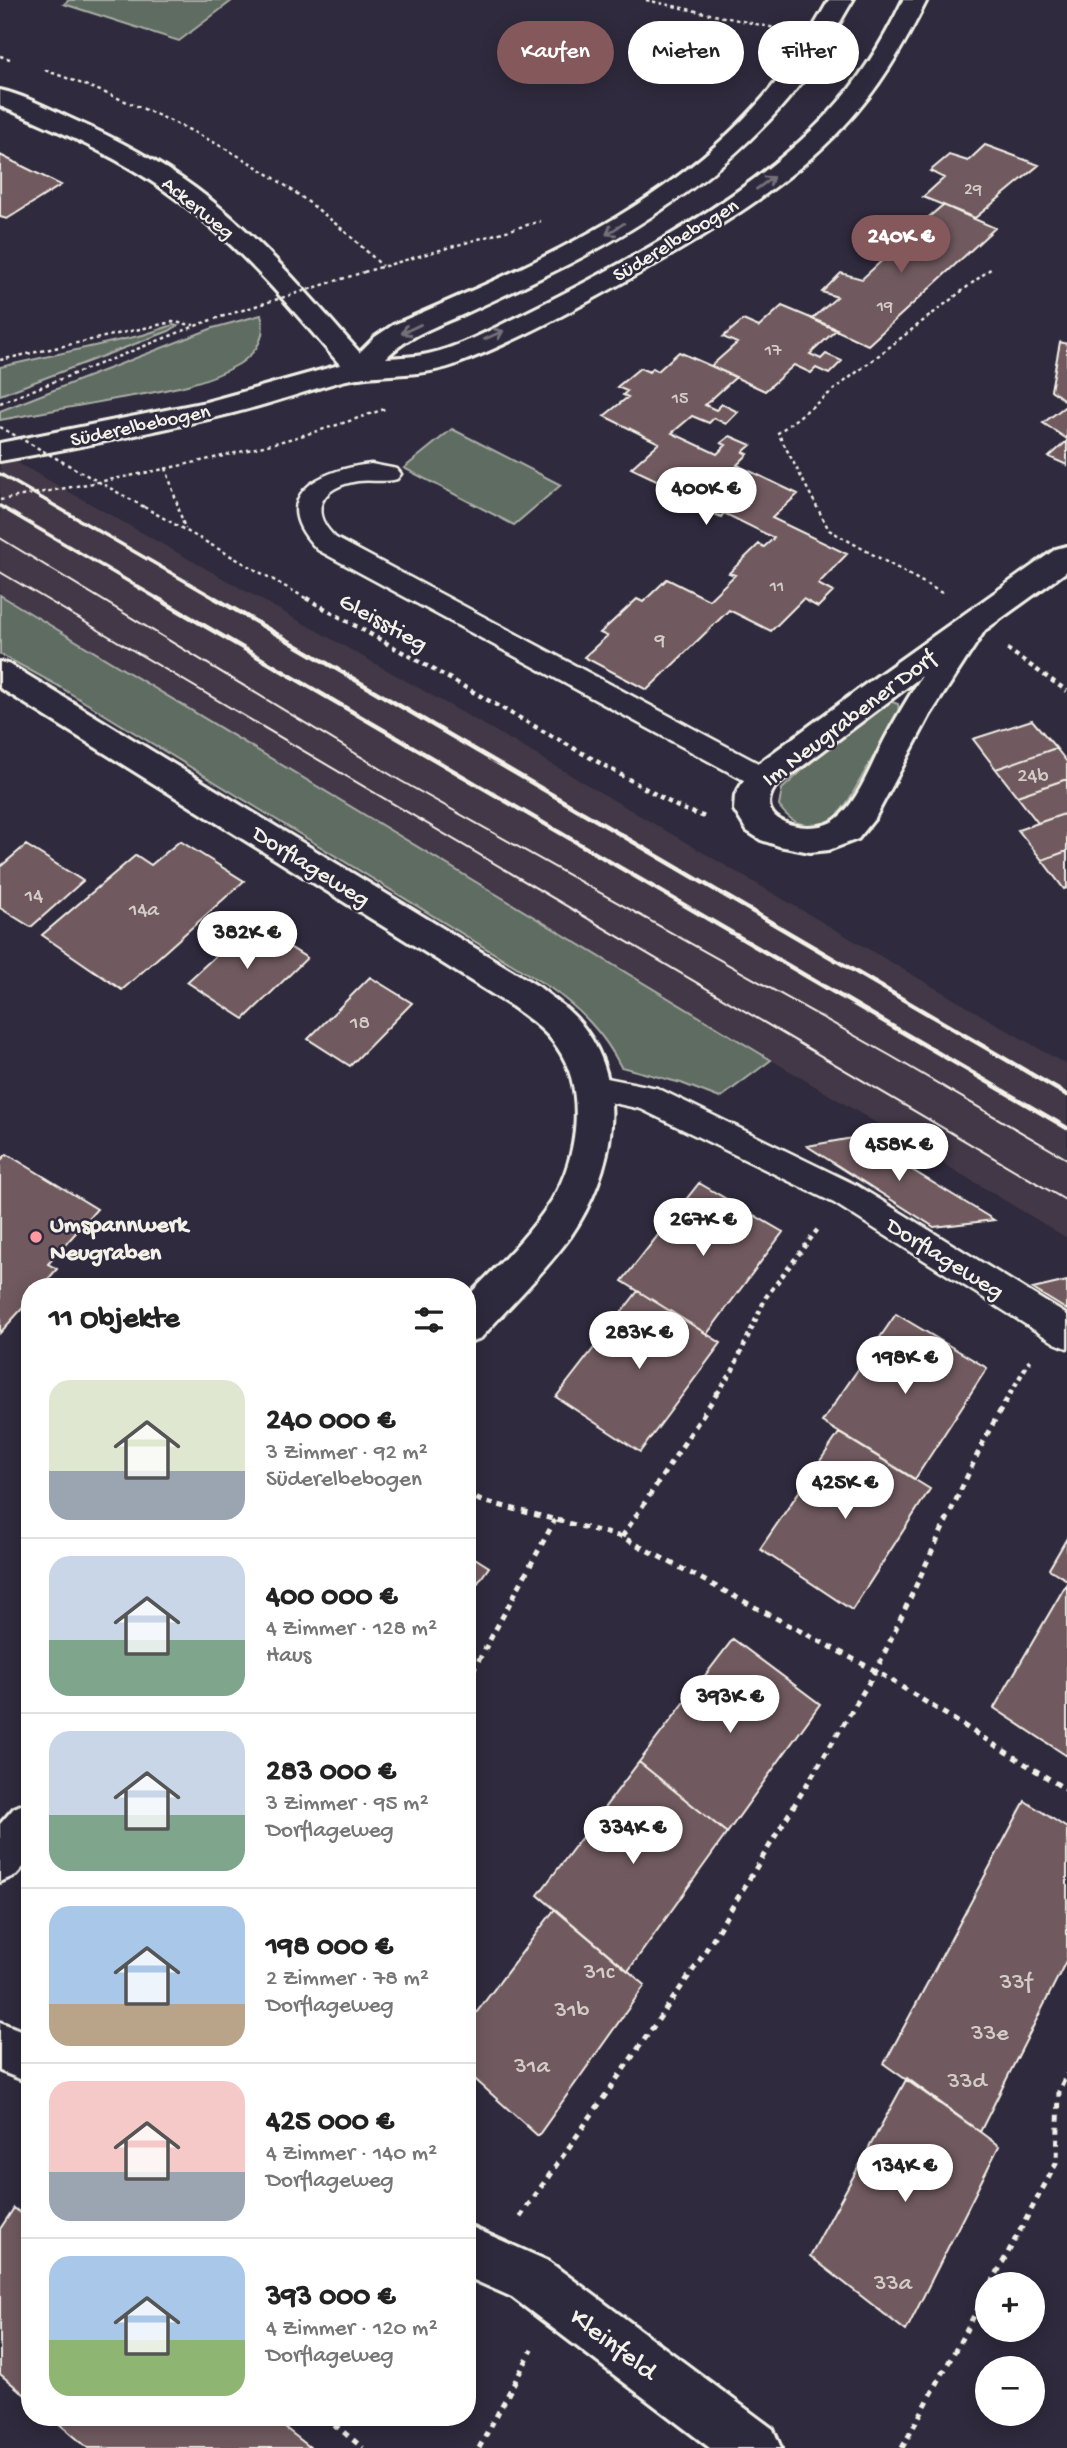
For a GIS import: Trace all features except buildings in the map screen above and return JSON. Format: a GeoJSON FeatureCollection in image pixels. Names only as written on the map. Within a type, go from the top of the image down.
{"type":"FeatureCollection","features":[{"type":"Feature","properties":{"kind":"street","name":"Süderelbebogen"},"geometry":{"type":"LineString","coordinates":[[359,369],[385,343],[403,331],[524,279],[565,258],[672,192],[717,155],[774,100],[814,51],[841,0]]}},
{"type":"Feature","properties":{"kind":"street","name":"Süderelbebogen"},"geometry":{"type":"LineString","coordinates":[[0,452],[152,425],[359,369],[415,366],[442,359],[563,304],[709,221],[798,158],[843,115],[883,63],[902,31],[915,0]]}},
{"type":"Feature","properties":{"kind":"street","name":"Ackerweg"},"geometry":{"type":"LineString","coordinates":[[0,97],[127,155],[189,195],[260,260],[359,369]]}},
{"type":"Feature","properties":{"kind":"street","name":"Im Neugrabener Dorf"},"geometry":{"type":"LineString","coordinates":[[979,621],[916,711],[860,814],[848,829],[825,839],[802,841],[784,837],[757,820],[751,808],[751,793],[763,778],[877,692],[1067,556]]}},
{"type":"Feature","properties":{"kind":"street","name":"Dorflageweg"},"geometry":{"type":"LineString","coordinates":[[0,673],[526,997],[552,1016],[572,1039],[586,1064],[593,1087],[593,1137],[587,1164],[575,1194],[547,1236],[476,1315]]}},
{"type":"Feature","properties":{"kind":"street"},"geometry":{"type":"LineString","coordinates":[[0,1859],[21,1834]]}},
{"type":"Feature","properties":{"kind":"street"},"geometry":{"type":"LineString","coordinates":[[0,2046],[21,2055]]}},
{"type":"Feature","properties":{"kind":"street","name":"Kleinfeld"},"geometry":{"type":"LineString","coordinates":[[478,2256],[530,2279],[754,2448]]}},
{"type":"Feature","properties":{"kind":"lane"},"geometry":{"type":"LineString","coordinates":[[389,474],[361,470],[350,472],[328,483],[307,506],[307,523],[311,530],[327,544],[763,778]]}},
{"type":"Feature","properties":{"kind":"lane","name":"Dorflageweg"},"geometry":{"type":"LineString","coordinates":[[593,1087],[646,1097],[845,1194],[1059,1328]]}},
{"type":"Feature","properties":{"kind":"path"},"geometry":{"type":"LineString","coordinates":[[646,0],[758,24]]}},
{"type":"Feature","properties":{"kind":"path"},"geometry":{"type":"LineString","coordinates":[[0,56],[12,59]]}},
{"type":"Feature","properties":{"kind":"path"},"geometry":{"type":"LineString","coordinates":[[35,66],[107,94],[238,152],[277,176],[321,210],[382,266]]}},
{"type":"Feature","properties":{"kind":"path"},"geometry":{"type":"LineString","coordinates":[[0,403],[208,321],[382,266],[549,218]]}},
{"type":"Feature","properties":{"kind":"path"},"geometry":{"type":"LineString","coordinates":[[993,267],[778,433],[829,530],[979,621],[1067,691]]}},
{"type":"Feature","properties":{"kind":"path"},"geometry":{"type":"LineString","coordinates":[[0,360],[172,322],[195,326]]}},
{"type":"Feature","properties":{"kind":"path","name":"Gleisstieg"},"geometry":{"type":"LineString","coordinates":[[0,427],[680,808],[716,820],[757,820]]}},
{"type":"Feature","properties":{"kind":"path"},"geometry":{"type":"LineString","coordinates":[[166,468],[185,529]]}},
{"type":"Feature","properties":{"kind":"path"},"geometry":{"type":"LineString","coordinates":[[622,1537],[732,1372],[766,1297],[845,1194]]}},
{"type":"Feature","properties":{"kind":"path"},"geometry":{"type":"LineString","coordinates":[[478,2256],[698,1963],[876,1671],[986,1436],[1059,1328]]}},
{"type":"Feature","properties":{"kind":"path"},"geometry":{"type":"LineString","coordinates":[[476,1498],[622,1537],[876,1671],[1067,1790]]}},
{"type":"Feature","properties":{"kind":"path"},"geometry":{"type":"LineString","coordinates":[[476,1665],[555,1520]]}},
{"type":"Feature","properties":{"kind":"path"},"geometry":{"type":"LineString","coordinates":[[997,2272],[1057,2162],[1059,2091],[1067,2074]]}},
{"type":"Feature","properties":{"kind":"path"},"geometry":{"type":"LineString","coordinates":[[1057,2162],[1067,2160]]}},
{"type":"Feature","properties":{"kind":"path"},"geometry":{"type":"LineString","coordinates":[[480,2448],[559,2300]]}},
{"type":"Feature","properties":{"kind":"path"},"geometry":{"type":"LineString","coordinates":[[902,2448],[975,2314]]}},
{"type":"Feature","properties":{"kind":"path"},"geometry":{"type":"LineString","coordinates":[[336,2426],[363,2448]]}},
{"type":"Feature","properties":{"kind":"shaded area"},"geometry":{"type":"Polygon","coordinates":[[[0,453],[497,732],[1067,1065],[1067,1238],[0,595],[0,453]]]}},
{"type":"Feature","properties":{"kind":"green space"},"geometry":{"type":"Polygon","coordinates":[[[69,0],[233,0],[179,41],[64,4],[69,0]]]}},
{"type":"Feature","properties":{"kind":"green space"},"geometry":{"type":"Polygon","coordinates":[[[261,315],[263,330],[259,343],[251,354],[226,371],[167,390],[0,420],[0,411],[213,328],[261,315]]]}},
{"type":"Feature","properties":{"kind":"green space"},"geometry":{"type":"Polygon","coordinates":[[[177,326],[0,395],[0,367],[143,335],[177,326]]]}},
{"type":"Feature","properties":{"kind":"green space"},"geometry":{"type":"Polygon","coordinates":[[[452,429],[561,485],[514,525],[404,468],[452,429]]]}},
{"type":"Feature","properties":{"kind":"green space"},"geometry":{"type":"Polygon","coordinates":[[[0,595],[771,1060],[720,1098],[681,1083],[621,1067],[607,1043],[590,1023],[549,987],[55,684],[0,654],[0,595]]]}},
{"type":"Feature","properties":{"kind":"green space"},"geometry":{"type":"Polygon","coordinates":[[[884,699],[898,704],[899,711],[849,800],[832,823],[809,826],[795,822],[779,806],[782,789],[878,701],[884,699]]]}},
{"type":"Feature","properties":{"kind":"tram line"},"geometry":{"type":"LineString","coordinates":[[0,538],[401,781],[891,1056],[1067,1159]]}},
{"type":"Feature","properties":{"kind":"tram line"},"geometry":{"type":"LineString","coordinates":[[0,572],[1067,1201]]}},
{"type":"Feature","properties":{"kind":"railway"},"geometry":{"type":"LineString","coordinates":[[0,474],[218,600]]}},
{"type":"Feature","properties":{"kind":"railway"},"geometry":{"type":"LineString","coordinates":[[0,506],[160,600]]}},
{"type":"Feature","properties":{"kind":"railway"},"geometry":{"type":"LineString","coordinates":[[157,598],[1067,1128]]}},
{"type":"Feature","properties":{"kind":"railway"},"geometry":{"type":"LineString","coordinates":[[215,598],[1067,1095]]}},
{"type":"Feature","properties":{"kind":"place","name":"Umspannwerk Neugraben"},"geometry":{"type":"Point","coordinates":[36,1237]}}]}
